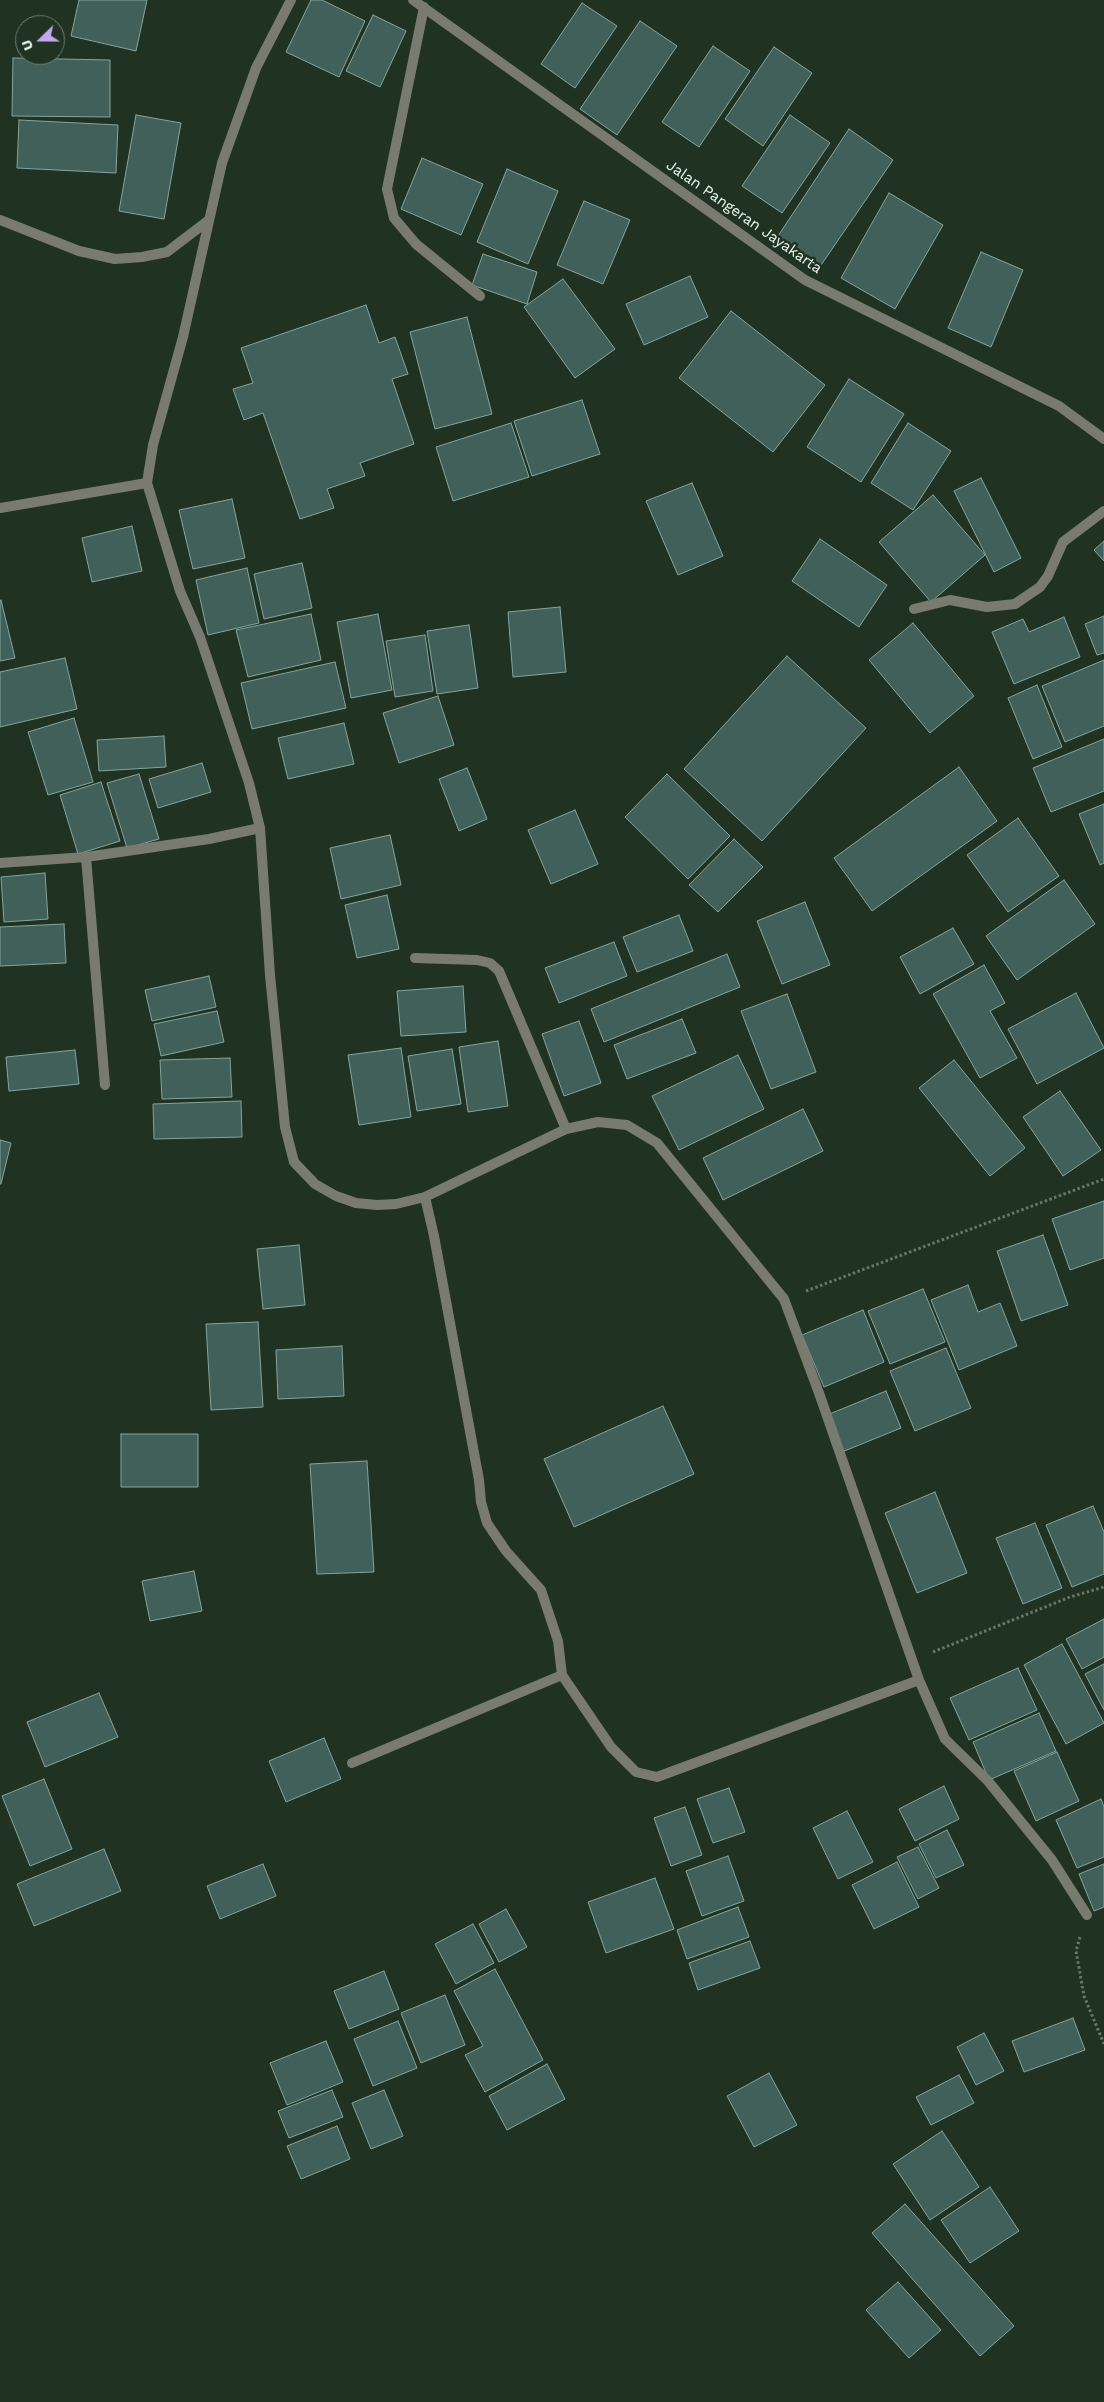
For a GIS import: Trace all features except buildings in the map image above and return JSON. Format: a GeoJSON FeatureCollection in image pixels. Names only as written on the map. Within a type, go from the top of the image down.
{"type":"FeatureCollection","features":[{"type":"Feature","properties":{"kind":"street"},"geometry":{"type":"LineString","coordinates":[[291,0],[256,68],[222,163],[183,337],[154,446],[147,483],[180,591],[200,637],[249,783],[260,828],[270,975],[285,1127],[294,1162],[315,1184],[336,1196],[356,1203],[396,1204],[425,1196],[566,1129],[598,1122],[627,1125],[657,1143],[784,1299],[919,1680],[945,1739],[988,1781],[1052,1860],[1087,1915]]}},
{"type":"Feature","properties":{"kind":"street","name":"Jalan Pangeran Jayakarta"},"geometry":{"type":"LineString","coordinates":[[413,0],[805,280],[1059,406],[1104,439]]}},
{"type":"Feature","properties":{"kind":"street"},"geometry":{"type":"LineString","coordinates":[[424,7],[388,189],[394,218],[399,225],[416,244],[480,296]]}},
{"type":"Feature","properties":{"kind":"street"},"geometry":{"type":"LineString","coordinates":[[0,220],[79,251],[115,259],[142,257],[167,252],[208,220]]}},
{"type":"Feature","properties":{"kind":"street"},"geometry":{"type":"LineString","coordinates":[[0,508],[147,483]]}},
{"type":"Feature","properties":{"kind":"street"},"geometry":{"type":"LineString","coordinates":[[914,609],[950,600],[987,608],[1015,604],[1040,587],[1048,576],[1063,542],[1104,511]]}},
{"type":"Feature","properties":{"kind":"street"},"geometry":{"type":"LineString","coordinates":[[0,863],[86,857],[210,839],[260,828]]}},
{"type":"Feature","properties":{"kind":"street"},"geometry":{"type":"LineString","coordinates":[[86,857],[105,1085]]}},
{"type":"Feature","properties":{"kind":"street"},"geometry":{"type":"LineString","coordinates":[[415,958],[477,960],[490,963],[498,972],[566,1129]]}},
{"type":"Feature","properties":{"kind":"street"},"geometry":{"type":"LineString","coordinates":[[425,1196],[479,1480],[481,1502],[487,1523],[506,1551],[541,1590],[558,1641],[562,1675],[611,1747],[636,1772],[656,1777],[919,1680]]}},
{"type":"Feature","properties":{"kind":"street"},"geometry":{"type":"LineString","coordinates":[[352,1763],[562,1675]]}},
{"type":"Feature","properties":{"kind":"path"},"geometry":{"type":"LineString","coordinates":[[784,1299],[1104,1179]]}},
{"type":"Feature","properties":{"kind":"path"},"geometry":{"type":"LineString","coordinates":[[912,1660],[1070,1597],[1104,1587]]}},
{"type":"Feature","properties":{"kind":"path"},"geometry":{"type":"LineString","coordinates":[[1087,1915],[1076,1951],[1084,1996],[1104,2044]]}}]}
